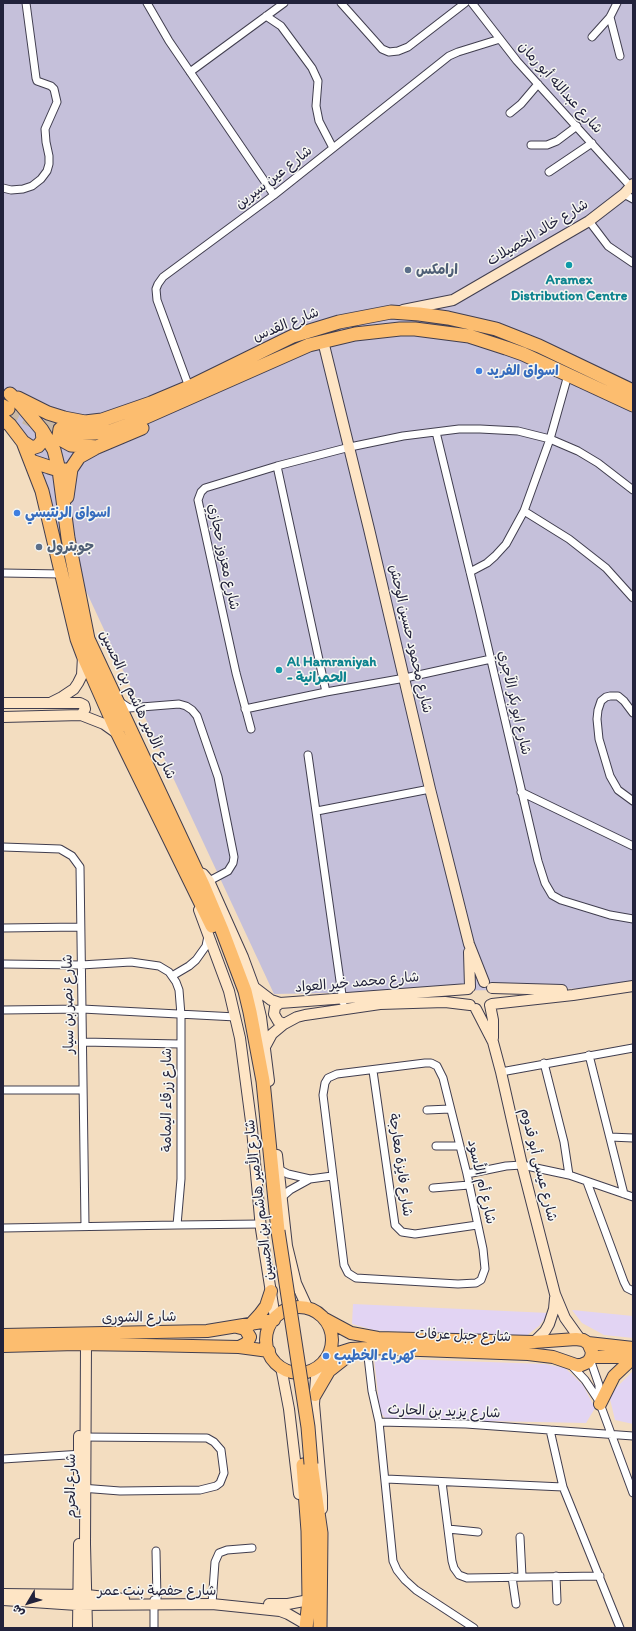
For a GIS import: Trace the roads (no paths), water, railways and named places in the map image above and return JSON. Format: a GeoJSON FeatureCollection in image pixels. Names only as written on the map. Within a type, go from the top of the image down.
{"type":"FeatureCollection","features":[{"type":"Feature","properties":{"kind":"highway","name":"شارع القدس"},"geometry":{"type":"LineString","coordinates":[[6,392],[48,413],[64,418],[85,422],[113,417],[189,387],[293,336],[339,322],[391,312],[448,318],[496,330],[538,346],[633,391]]}},
{"type":"Feature","properties":{"kind":"highway","name":"شارع القدس"},"geometry":{"type":"LineString","coordinates":[[68,434],[111,431],[128,425],[289,353],[323,341],[356,334],[400,329],[415,329],[469,336],[511,350],[633,405]]}},
{"type":"Feature","properties":{"kind":"highway"},"geometry":{"type":"LineString","coordinates":[[65,506],[65,470],[79,457],[97,447],[270,370],[279,364],[289,353]]}},
{"type":"Feature","properties":{"kind":"highway","name":"شارع الأمير هاشم بن الحسين"},"geometry":{"type":"LineString","coordinates":[[6,392],[22,406],[42,430],[65,470],[62,492],[68,538],[88,639],[196,871],[235,963],[250,1012],[263,1080],[270,1229]]}},
{"type":"Feature","properties":{"kind":"highway","name":"شارع الأمير هاشم بن الحسين"},"geometry":{"type":"LineString","coordinates":[[5,411],[10,425],[23,442],[42,491],[77,639],[83,655],[118,734],[214,930],[236,987],[242,1008],[259,1112],[270,1229],[308,1427],[307,1465],[309,1600],[307,1627]]}},
{"type":"Feature","properties":{"kind":"highway"},"geometry":{"type":"LineString","coordinates":[[85,422],[62,427],[59,436],[66,443],[97,447]]}},
{"type":"Feature","properties":{"kind":"highway"},"geometry":{"type":"LineString","coordinates":[[23,442],[32,448],[38,446],[43,440],[42,430]]}},
{"type":"Feature","properties":{"kind":"highway"},"geometry":{"type":"LineString","coordinates":[[31,461],[65,470]]}},
{"type":"Feature","properties":{"kind":"highway"},"geometry":{"type":"LineString","coordinates":[[42,491],[45,483],[50,480],[57,483],[62,492]]}},
{"type":"Feature","properties":{"kind":"highway","name":"شارع الأمير هاشم بن الحسين"},"geometry":{"type":"LineString","coordinates":[[307,1465],[321,1533],[320,1628]]}},
{"type":"Feature","properties":{"kind":"main road"},"geometry":{"type":"LineString","coordinates":[[239,1347],[247,1342],[250,1337],[243,1326],[260,1314],[266,1306],[271,1291]]}},
{"type":"Feature","properties":{"kind":"main road"},"geometry":{"type":"LineString","coordinates":[[290,1309],[308,1309],[325,1319],[331,1331],[332,1344],[328,1356],[320,1367],[307,1372],[293,1373],[281,1367],[273,1360],[268,1351],[267,1335],[275,1319],[290,1309]]}},
{"type":"Feature","properties":{"kind":"main road","name":"شارع الشورى"},"geometry":{"type":"LineString","coordinates":[[3,1335],[196,1332],[243,1326],[275,1319]]}},
{"type":"Feature","properties":{"kind":"main road","name":"شارع جبل عرفات"},"geometry":{"type":"LineString","coordinates":[[325,1319],[351,1333],[378,1338],[534,1342],[584,1341],[633,1348]]}},
{"type":"Feature","properties":{"kind":"main road"},"geometry":{"type":"LineString","coordinates":[[314,1400],[324,1378],[331,1369],[359,1348],[349,1340],[351,1333]]}},
{"type":"Feature","properties":{"kind":"main road"},"geometry":{"type":"LineString","coordinates":[[584,1341],[591,1348],[591,1358]]}},
{"type":"Feature","properties":{"kind":"main road","name":"شارع الشورى"},"geometry":{"type":"LineString","coordinates":[[3,1346],[84,1344],[239,1347],[268,1351]]}},
{"type":"Feature","properties":{"kind":"main road","name":"شارع جبل عرفات"},"geometry":{"type":"LineString","coordinates":[[328,1356],[359,1348],[538,1354],[579,1366],[586,1364],[591,1358],[633,1358]]}},
{"type":"Feature","properties":{"kind":"main road"},"geometry":{"type":"LineString","coordinates":[[599,1402],[614,1376],[633,1358]]}},
{"type":"Feature","properties":{"kind":"street"},"geometry":{"type":"LineString","coordinates":[[3,188],[10,190],[23,189],[32,186],[41,179],[47,171],[49,156],[45,129],[57,102],[54,90],[51,86],[37,81],[36,78],[26,3]]}},
{"type":"Feature","properties":{"kind":"street"},"geometry":{"type":"LineString","coordinates":[[147,3],[169,41],[274,195]]}},
{"type":"Feature","properties":{"kind":"street"},"geometry":{"type":"LineString","coordinates":[[190,72],[284,3]]}},
{"type":"Feature","properties":{"kind":"street"},"geometry":{"type":"LineString","coordinates":[[341,3],[382,49],[389,52],[398,51],[408,47],[465,3]]}},
{"type":"Feature","properties":{"kind":"street","name":"شارع عبدالله أبو رمان"},"geometry":{"type":"LineString","coordinates":[[472,3],[538,84],[592,143],[630,191]]}},
{"type":"Feature","properties":{"kind":"street"},"geometry":{"type":"LineString","coordinates":[[592,37],[610,17],[617,3]]}},
{"type":"Feature","properties":{"kind":"street"},"geometry":{"type":"LineString","coordinates":[[266,16],[281,26],[312,68],[318,81],[316,106],[319,121],[333,148]]}},
{"type":"Feature","properties":{"kind":"street"},"geometry":{"type":"LineString","coordinates":[[610,17],[620,56]]}},
{"type":"Feature","properties":{"kind":"street","name":"شارع عين سيرين"},"geometry":{"type":"LineString","coordinates":[[189,387],[157,300],[156,289],[163,277],[274,195],[449,56],[500,39]]}},
{"type":"Feature","properties":{"kind":"street"},"geometry":{"type":"LineString","coordinates":[[510,113],[521,104],[538,84]]}},
{"type":"Feature","properties":{"kind":"street"},"geometry":{"type":"LineString","coordinates":[[531,144],[547,145],[557,141],[577,126]]}},
{"type":"Feature","properties":{"kind":"street"},"geometry":{"type":"LineString","coordinates":[[549,172],[592,143]]}},
{"type":"Feature","properties":{"kind":"street","name":"شارع خالد الخصيلات"},"geometry":{"type":"LineString","coordinates":[[391,312],[453,300],[589,221],[630,191]]}},
{"type":"Feature","properties":{"kind":"street"},"geometry":{"type":"LineString","coordinates":[[589,221],[608,246],[633,263]]}},
{"type":"Feature","properties":{"kind":"street"},"geometry":{"type":"LineString","coordinates":[[448,318],[447,311],[453,300]]}},
{"type":"Feature","properties":{"kind":"street","name":"شارع محمود حسين الوحش"},"geometry":{"type":"LineString","coordinates":[[323,341],[350,447],[430,789],[469,944],[488,985]]}},
{"type":"Feature","properties":{"kind":"street"},"geometry":{"type":"LineString","coordinates":[[470,572],[487,563],[506,544],[524,511],[550,439],[568,375]]}},
{"type":"Feature","properties":{"kind":"street","name":"شارع معزوز حجازي"},"geometry":{"type":"LineString","coordinates":[[251,729],[210,559],[198,500],[201,492],[205,488],[277,466],[350,447],[402,436],[480,428],[518,431],[550,439],[578,451],[598,463],[633,490]]}},
{"type":"Feature","properties":{"kind":"street","name":"شارع ابو بكر الآجري"},"geometry":{"type":"LineString","coordinates":[[436,432],[491,659],[521,792],[538,861],[548,891],[561,900],[583,907],[615,916],[633,918]]}},
{"type":"Feature","properties":{"kind":"street"},"geometry":{"type":"LineString","coordinates":[[277,466],[326,692]]}},
{"type":"Feature","properties":{"kind":"street"},"geometry":{"type":"LineString","coordinates":[[524,511],[569,539],[606,568],[633,598]]}},
{"type":"Feature","properties":{"kind":"street"},"geometry":{"type":"LineString","coordinates":[[3,573],[62,574]]}},
{"type":"Feature","properties":{"kind":"street"},"geometry":{"type":"LineString","coordinates":[[52,702],[62,698],[74,689],[78,683],[82,675],[83,655]]}},
{"type":"Feature","properties":{"kind":"street"},"geometry":{"type":"LineString","coordinates":[[245,709],[326,692],[405,678],[491,659]]}},
{"type":"Feature","properties":{"kind":"street"},"geometry":{"type":"LineString","coordinates":[[633,713],[618,696],[610,696],[606,697],[601,702],[597,719],[599,738],[610,776],[618,790],[633,801]]}},
{"type":"Feature","properties":{"kind":"street"},"geometry":{"type":"LineString","coordinates":[[116,698],[125,706],[130,708],[179,704],[186,706],[197,716],[218,777],[234,858],[233,863],[228,870],[209,881]]}},
{"type":"Feature","properties":{"kind":"street"},"geometry":{"type":"LineString","coordinates":[[3,703],[80,703],[84,705],[85,709],[81,715]]}},
{"type":"Feature","properties":{"kind":"street"},"geometry":{"type":"LineString","coordinates":[[126,719],[128,712],[134,708]]}},
{"type":"Feature","properties":{"kind":"street"},"geometry":{"type":"LineString","coordinates":[[4,717],[81,715],[104,724],[118,734]]}},
{"type":"Feature","properties":{"kind":"street"},"geometry":{"type":"LineString","coordinates":[[308,755],[344,1004]]}},
{"type":"Feature","properties":{"kind":"street"},"geometry":{"type":"LineString","coordinates":[[317,811],[430,789]]}},
{"type":"Feature","properties":{"kind":"street"},"geometry":{"type":"LineString","coordinates":[[521,792],[633,846]]}},
{"type":"Feature","properties":{"kind":"street","name":"شارع نصر بن سيار"},"geometry":{"type":"LineString","coordinates":[[3,847],[60,849],[72,856],[80,867],[85,1226]]}},
{"type":"Feature","properties":{"kind":"street","name":"شارع الأمير هاشم بن الحسين"},"geometry":{"type":"LineString","coordinates":[[196,871],[203,874],[209,881],[243,957],[254,987],[261,1017],[265,1047],[287,1246],[296,1283],[308,1309]]}},
{"type":"Feature","properties":{"kind":"street","name":"شارع الأمير هاشم بن الحسين"},"geometry":{"type":"LineString","coordinates":[[195,892],[197,905],[217,958],[236,1017],[250,1115],[270,1229],[269,1278],[275,1319]]}},
{"type":"Feature","properties":{"kind":"street"},"geometry":{"type":"LineString","coordinates":[[3,928],[80,928]]}},
{"type":"Feature","properties":{"kind":"street"},"geometry":{"type":"LineString","coordinates":[[3,964],[81,965],[131,962],[149,964],[165,969],[172,976],[181,972],[196,960],[206,946],[208,936]]}},
{"type":"Feature","properties":{"kind":"street","name":"شارع محمود حسين الوحش"},"geometry":{"type":"LineString","coordinates":[[469,944],[469,988]]}},
{"type":"Feature","properties":{"kind":"street","name":"شارع زرقاء اليمامة"},"geometry":{"type":"LineString","coordinates":[[172,976],[179,990],[181,1015],[181,1179],[177,1225]]}},
{"type":"Feature","properties":{"kind":"street"},"geometry":{"type":"LineString","coordinates":[[633,981],[606,986],[551,990],[488,985],[476,982],[469,988],[467,997],[473,1007],[486,1008],[491,1005],[633,986]]}},
{"type":"Feature","properties":{"kind":"street"},"geometry":{"type":"LineString","coordinates":[[488,985],[494,993],[491,1005]]}},
{"type":"Feature","properties":{"kind":"street","name":"شارع محمد خير العواد"},"geometry":{"type":"LineString","coordinates":[[254,987],[271,1000],[280,1003],[380,1004],[456,1002],[473,1007]]}},
{"type":"Feature","properties":{"kind":"street","name":"شارع محمد خير العواد"},"geometry":{"type":"LineString","coordinates":[[265,1047],[272,1034],[293,1018],[344,1004],[469,988]]}},
{"type":"Feature","properties":{"kind":"street"},"geometry":{"type":"LineString","coordinates":[[280,1003],[275,1007],[274,1014],[278,1021],[284,1024]]}},
{"type":"Feature","properties":{"kind":"street","name":"شارع عيسى أبو قدوم"},"geometry":{"type":"LineString","coordinates":[[491,1005],[493,1042]]}},
{"type":"Feature","properties":{"kind":"street","name":"شارع عيسى أبو قدوم"},"geometry":{"type":"LineString","coordinates":[[473,1007],[493,1042],[502,1072],[522,1165],[555,1294],[565,1318],[584,1341]]}},
{"type":"Feature","properties":{"kind":"street"},"geometry":{"type":"LineString","coordinates":[[3,1010],[82,1009],[236,1017]]}},
{"type":"Feature","properties":{"kind":"street"},"geometry":{"type":"LineString","coordinates":[[83,1042],[180,1044]]}},
{"type":"Feature","properties":{"kind":"street"},"geometry":{"type":"LineString","coordinates":[[502,1072],[544,1063],[633,1048]]}},
{"type":"Feature","properties":{"kind":"street"},"geometry":{"type":"LineString","coordinates":[[589,1055],[624,1194]]}},
{"type":"Feature","properties":{"kind":"street"},"geometry":{"type":"LineString","coordinates":[[544,1063],[564,1142],[569,1175]]}},
{"type":"Feature","properties":{"kind":"street","name":"شارع أم الأسود"},"geometry":{"type":"LineString","coordinates":[[425,1064],[434,1064],[439,1069],[443,1078],[467,1174],[483,1249],[485,1269],[481,1280],[476,1283],[458,1284],[356,1278],[348,1273],[344,1265],[323,1095],[325,1083],[328,1078],[337,1074],[373,1071],[425,1064]]}},
{"type":"Feature","properties":{"kind":"street","name":"شارع فايزة معارجة"},"geometry":{"type":"LineString","coordinates":[[373,1071],[395,1225],[402,1232],[415,1234],[477,1225]]}},
{"type":"Feature","properties":{"kind":"street"},"geometry":{"type":"LineString","coordinates":[[3,1090],[83,1090]]}},
{"type":"Feature","properties":{"kind":"street"},"geometry":{"type":"LineString","coordinates":[[427,1110],[450,1109]]}},
{"type":"Feature","properties":{"kind":"street"},"geometry":{"type":"LineString","coordinates":[[610,1137],[633,1138]]}},
{"type":"Feature","properties":{"kind":"street"},"geometry":{"type":"LineString","coordinates":[[436,1146],[460,1146]]}},
{"type":"Feature","properties":{"kind":"street"},"geometry":{"type":"LineString","coordinates":[[467,1174],[506,1166],[522,1165],[569,1175],[633,1197]]}},
{"type":"Feature","properties":{"kind":"street"},"geometry":{"type":"LineString","coordinates":[[278,1169],[288,1174],[310,1179],[332,1176]]}},
{"type":"Feature","properties":{"kind":"street"},"geometry":{"type":"LineString","coordinates":[[282,1197],[290,1190],[310,1179]]}},
{"type":"Feature","properties":{"kind":"street"},"geometry":{"type":"LineString","coordinates":[[587,1182],[624,1282],[627,1288],[633,1291]]}},
{"type":"Feature","properties":{"kind":"street"},"geometry":{"type":"LineString","coordinates":[[433,1188],[469,1185]]}},
{"type":"Feature","properties":{"kind":"street"},"geometry":{"type":"LineString","coordinates":[[3,1228],[177,1225],[270,1229]]}},
{"type":"Feature","properties":{"kind":"street"},"geometry":{"type":"LineString","coordinates":[[269,1278],[280,1295],[289,1294],[296,1283]]}},
{"type":"Feature","properties":{"kind":"street","name":"شارع عيسى أبو قدوم"},"geometry":{"type":"LineString","coordinates":[[534,1342],[549,1324],[554,1310],[555,1294]]}},
{"type":"Feature","properties":{"kind":"street","name":"شارع الحرم"},"geometry":{"type":"LineString","coordinates":[[78,1628],[82,1600],[82,1438],[84,1344]]}},
{"type":"Feature","properties":{"kind":"street"},"geometry":{"type":"LineString","coordinates":[[359,1348],[372,1391],[379,1422]]}},
{"type":"Feature","properties":{"kind":"street"},"geometry":{"type":"LineString","coordinates":[[591,1358],[599,1385],[599,1402]]}},
{"type":"Feature","properties":{"kind":"street"},"geometry":{"type":"LineString","coordinates":[[568,1362],[585,1380],[599,1402],[633,1492]]}},
{"type":"Feature","properties":{"kind":"street","name":"شارع الأمير هاشم بن الحسين"},"geometry":{"type":"LineString","coordinates":[[281,1367],[289,1408],[299,1494],[308,1531]]}},
{"type":"Feature","properties":{"kind":"street","name":"شارع الأمير هاشم بن الحسين"},"geometry":{"type":"LineString","coordinates":[[320,1367],[316,1378],[314,1400],[322,1496],[321,1533]]}},
{"type":"Feature","properties":{"kind":"street"},"geometry":{"type":"LineString","coordinates":[[289,1408],[295,1395],[300,1391],[308,1392],[314,1400]]}},
{"type":"Feature","properties":{"kind":"street","name":"شارع يزيد بن الحارث"},"geometry":{"type":"LineString","coordinates":[[474,1628],[416,1590],[397,1570],[392,1552],[386,1479],[379,1422],[466,1424],[633,1436]]}},
{"type":"Feature","properties":{"kind":"street"},"geometry":{"type":"LineString","coordinates":[[550,1430],[564,1487],[620,1628]]}},
{"type":"Feature","properties":{"kind":"street"},"geometry":{"type":"LineString","coordinates":[[82,1438],[207,1438],[214,1442],[221,1450],[224,1473],[220,1484],[200,1490],[120,1491],[82,1488]]}},
{"type":"Feature","properties":{"kind":"street"},"geometry":{"type":"LineString","coordinates":[[3,1459],[82,1454]]}},
{"type":"Feature","properties":{"kind":"street"},"geometry":{"type":"LineString","coordinates":[[386,1479],[564,1487]]}},
{"type":"Feature","properties":{"kind":"street"},"geometry":{"type":"LineString","coordinates":[[442,1482],[452,1561],[459,1576],[467,1578],[600,1576]]}},
{"type":"Feature","properties":{"kind":"street"},"geometry":{"type":"LineString","coordinates":[[448,1529],[478,1532]]}},
{"type":"Feature","properties":{"kind":"street"},"geometry":{"type":"LineString","coordinates":[[520,1537],[522,1576]]}},
{"type":"Feature","properties":{"kind":"street"},"geometry":{"type":"LineString","coordinates":[[212,1601],[216,1562],[219,1553],[227,1550],[252,1548]]}},
{"type":"Feature","properties":{"kind":"street"},"geometry":{"type":"LineString","coordinates":[[154,1628],[156,1551]]}},
{"type":"Feature","properties":{"kind":"street"},"geometry":{"type":"LineString","coordinates":[[556,1576],[557,1601]]}},
{"type":"Feature","properties":{"kind":"street"},"geometry":{"type":"LineString","coordinates":[[512,1577],[516,1604]]}},
{"type":"Feature","properties":{"kind":"street","name":"شارع حفصة بنت عمر"},"geometry":{"type":"LineString","coordinates":[[3,1594],[82,1600]]}},
{"type":"Feature","properties":{"kind":"street","name":"شارع حفصة بنت عمر"},"geometry":{"type":"LineString","coordinates":[[3,1600],[212,1601],[275,1605],[309,1600]]}},
{"type":"Feature","properties":{"kind":"street","name":"شارع الحرم"},"geometry":{"type":"LineString","coordinates":[[82,1600],[87,1628]]}},
{"type":"Feature","properties":{"kind":"street","name":"شارع حفصة بنت عمر"},"geometry":{"type":"LineString","coordinates":[[212,1601],[280,1611],[288,1614],[307,1627]]}},
{"type":"Feature","properties":{"kind":"tunnel"},"geometry":{"type":"LineString","coordinates":[[8,409],[36,423],[69,434]]}},
{"type":"Feature","properties":{"kind":"place","name":"Aramex Distribution Centre"},"geometry":{"type":"Point","coordinates":[569,265]}},
{"type":"Feature","properties":{"kind":"place","name":"ارامكس"},"geometry":{"type":"Point","coordinates":[408,270]}},
{"type":"Feature","properties":{"kind":"place","name":"اسواق الفريد"},"geometry":{"type":"Point","coordinates":[479,371]}},
{"type":"Feature","properties":{"kind":"place","name":"اسواق الرنتيسي"},"geometry":{"type":"Point","coordinates":[17,513]}},
{"type":"Feature","properties":{"kind":"place","name":"جوبترول"},"geometry":{"type":"Point","coordinates":[39,547]}},
{"type":"Feature","properties":{"kind":"place","name":"Al Hamraniyah - الحمرانية"},"geometry":{"type":"Point","coordinates":[279,670]}},
{"type":"Feature","properties":{"kind":"place","name":"كهرباء الخطيب"},"geometry":{"type":"Point","coordinates":[326,1356]}}]}
